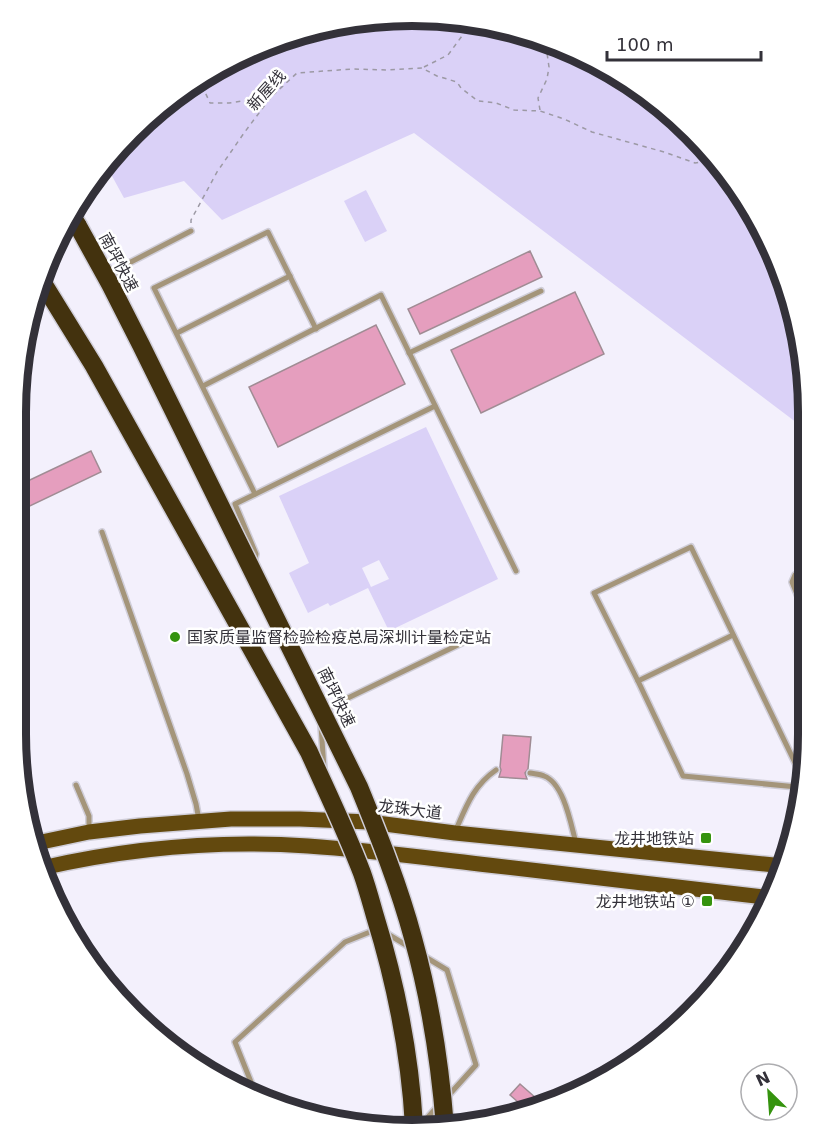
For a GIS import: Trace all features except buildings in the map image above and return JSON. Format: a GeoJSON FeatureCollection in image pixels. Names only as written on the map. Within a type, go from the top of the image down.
{"type":"FeatureCollection","features":[{"type":"Feature","properties":{"kind":"highway","name":"南坪快速"},"geometry":{"type":"LineString","coordinates":[[75,222],[136,335],[359,787],[379,836],[413,937],[425,984],[435,1040],[444,1119]]}},
{"type":"Feature","properties":{"kind":"highway"},"geometry":{"type":"LineString","coordinates":[[46,288],[94,366],[309,752],[338,814],[363,875],[395,989],[407,1057],[414,1120]]}},
{"type":"Feature","properties":{"kind":"main road","name":"龙珠大道"},"geometry":{"type":"LineString","coordinates":[[41,842],[89,832],[231,819],[328,820],[369,822],[455,833],[775,865]]}},
{"type":"Feature","properties":{"kind":"main road"},"geometry":{"type":"LineString","coordinates":[[49,867],[90,858],[174,847],[237,844],[307,846],[762,897]]}},
{"type":"Feature","properties":{"kind":"lane"},"geometry":{"type":"LineString","coordinates":[[191,231],[127,264],[116,281],[254,566],[319,712],[328,820]]}},
{"type":"Feature","properties":{"kind":"lane"},"geometry":{"type":"LineString","coordinates":[[255,494],[154,288],[268,232],[316,329]]}},
{"type":"Feature","properties":{"kind":"lane"},"geometry":{"type":"LineString","coordinates":[[177,333],[290,276]]}},
{"type":"Feature","properties":{"kind":"lane"},"geometry":{"type":"LineString","coordinates":[[409,353],[541,291]]}},
{"type":"Feature","properties":{"kind":"lane"},"geometry":{"type":"LineString","coordinates":[[203,386],[381,295],[516,571]]}},
{"type":"Feature","properties":{"kind":"lane"},"geometry":{"type":"LineString","coordinates":[[254,566],[256,554],[235,504],[435,406]]}},
{"type":"Feature","properties":{"kind":"lane"},"geometry":{"type":"LineString","coordinates":[[102,532],[187,774],[199,822]]}},
{"type":"Feature","properties":{"kind":"lane"},"geometry":{"type":"LineString","coordinates":[[794,787],[683,776],[594,592],[691,547],[796,765]]}},
{"type":"Feature","properties":{"kind":"lane"},"geometry":{"type":"LineString","coordinates":[[798,573],[792,582],[798,597]]}},
{"type":"Feature","properties":{"kind":"lane"},"geometry":{"type":"LineString","coordinates":[[638,681],[734,635]]}},
{"type":"Feature","properties":{"kind":"lane"},"geometry":{"type":"LineString","coordinates":[[319,712],[462,643]]}},
{"type":"Feature","properties":{"kind":"lane"},"geometry":{"type":"LineString","coordinates":[[455,833],[469,799],[479,784],[496,770]]}},
{"type":"Feature","properties":{"kind":"lane"},"geometry":{"type":"LineString","coordinates":[[530,773],[546,776],[557,787],[565,802],[576,845]]}},
{"type":"Feature","properties":{"kind":"lane"},"geometry":{"type":"LineString","coordinates":[[76,785],[88,816],[89,832]]}},
{"type":"Feature","properties":{"kind":"lane"},"geometry":{"type":"LineString","coordinates":[[253,1086],[235,1042],[345,942],[379,928],[447,970],[476,1065],[426,1120]]}},
{"type":"Feature","properties":{"kind":"path","name":"新屋线"},"geometry":{"type":"LineString","coordinates":[[191,231],[191,220],[217,172],[271,97],[297,73],[422,68],[448,55],[467,30]]}},
{"type":"Feature","properties":{"kind":"path"},"geometry":{"type":"LineString","coordinates":[[540,111],[538,98],[549,67],[547,50]]}},
{"type":"Feature","properties":{"kind":"path","name":"新屋线"},"geometry":{"type":"LineString","coordinates":[[422,68],[437,76],[457,82],[478,101],[496,103],[514,110],[540,111],[592,132],[655,149],[695,163],[706,162]]}},
{"type":"Feature","properties":{"kind":"path"},"geometry":{"type":"LineString","coordinates":[[206,86],[210,103],[229,103],[271,97]]}},
{"type":"Feature","properties":{"kind":"shaded area"},"geometry":{"type":"Polygon","coordinates":[[[386,26],[437,26],[487,33],[536,46],[582,65],[646,105],[666,121],[702,157],[732,197],[758,241],[777,287],[794,361],[798,424],[414,133],[222,220],[184,181],[124,198],[109,171],[157,121],[219,77],[287,46],[361,29],[386,26]]]}},
{"type":"Feature","properties":{"kind":"shaded area"},"geometry":{"type":"Polygon","coordinates":[[[366,190],[387,231],[365,242],[344,201],[366,190]]]}},
{"type":"Feature","properties":{"kind":"shaded area"},"geometry":{"type":"Polygon","coordinates":[[[426,427],[498,579],[389,631],[368,588],[330,606],[328,603],[308,613],[289,573],[309,563],[279,496],[426,427]],[[379,560],[362,568],[371,587],[389,579],[379,560]]]}},
{"type":"Feature","properties":{"kind":"place","name":"国家质量监督检验检疫总局深圳计量检定站"},"geometry":{"type":"Point","coordinates":[175,637]}},
{"type":"Feature","properties":{"kind":"place","name":"龙井地铁站"},"geometry":{"type":"Point","coordinates":[706,838]}},
{"type":"Feature","properties":{"kind":"place","name":"龙井地铁站 ①"},"geometry":{"type":"Point","coordinates":[707,901]}}]}
